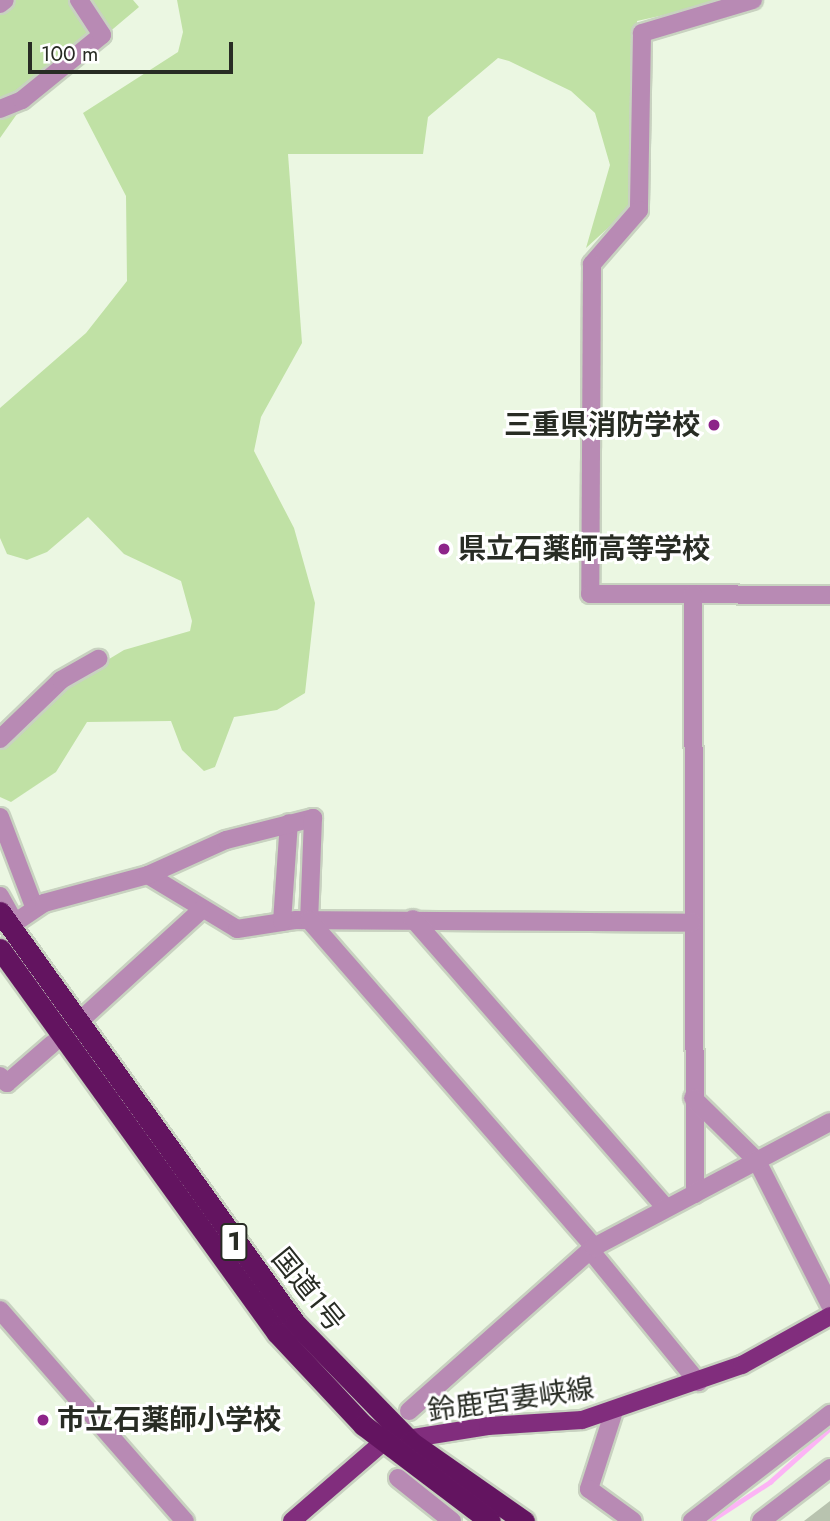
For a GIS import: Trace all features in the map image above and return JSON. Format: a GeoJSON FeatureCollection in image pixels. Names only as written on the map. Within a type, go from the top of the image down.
{"type":"FeatureCollection","features":[{"type":"Feature","properties":{"kind":"highway","name":"国道1号"},"geometry":{"type":"LineString","coordinates":[[9,921],[295,1323],[411,1442],[524,1521]]}},
{"type":"Feature","properties":{"kind":"highway","name":"国道1号"},"geometry":{"type":"LineString","coordinates":[[0,949],[277,1333],[382,1443],[490,1521]]}},
{"type":"Feature","properties":{"kind":"main road","name":"鈴鹿宮妻峡線"},"geometry":{"type":"LineString","coordinates":[[382,1443],[411,1442],[488,1426],[567,1424],[614,1411],[698,1382],[830,1316]]}},
{"type":"Feature","properties":{"kind":"main road"},"geometry":{"type":"LineString","coordinates":[[292,1521],[382,1443]]}},
{"type":"Feature","properties":{"kind":"street"},"geometry":{"type":"LineString","coordinates":[[0,4],[5,0]]}},
{"type":"Feature","properties":{"kind":"street"},"geometry":{"type":"LineString","coordinates":[[0,109],[22,100],[102,35],[79,0]]}},
{"type":"Feature","properties":{"kind":"street"},"geometry":{"type":"LineString","coordinates":[[753,0],[642,33],[639,210],[592,264],[590,594],[830,595]]}},
{"type":"Feature","properties":{"kind":"street"},"geometry":{"type":"LineString","coordinates":[[693,594],[695,1194]]}},
{"type":"Feature","properties":{"kind":"street"},"geometry":{"type":"LineString","coordinates":[[0,739],[61,680],[98,659]]}},
{"type":"Feature","properties":{"kind":"street"},"geometry":{"type":"LineString","coordinates":[[0,817],[35,909]]}},
{"type":"Feature","properties":{"kind":"street"},"geometry":{"type":"LineString","coordinates":[[0,896],[9,921],[35,909],[148,875],[226,840],[313,818],[309,920],[592,1249],[698,1382]]}},
{"type":"Feature","properties":{"kind":"street"},"geometry":{"type":"LineString","coordinates":[[282,922],[289,822]]}},
{"type":"Feature","properties":{"kind":"street"},"geometry":{"type":"LineString","coordinates":[[148,875],[201,910],[237,929],[309,920],[692,922]]}},
{"type":"Feature","properties":{"kind":"street"},"geometry":{"type":"LineString","coordinates":[[84,1017],[201,910]]}},
{"type":"Feature","properties":{"kind":"street"},"geometry":{"type":"LineString","coordinates":[[413,919],[666,1208]]}},
{"type":"Feature","properties":{"kind":"street"},"geometry":{"type":"LineString","coordinates":[[0,1076],[7,1083],[52,1044]]}},
{"type":"Feature","properties":{"kind":"street"},"geometry":{"type":"LineString","coordinates":[[693,1098],[757,1161],[830,1305]]}},
{"type":"Feature","properties":{"kind":"street"},"geometry":{"type":"LineString","coordinates":[[409,1411],[592,1249],[830,1122]]}},
{"type":"Feature","properties":{"kind":"street"},"geometry":{"type":"LineString","coordinates":[[0,1310],[185,1521]]}},
{"type":"Feature","properties":{"kind":"street"},"geometry":{"type":"LineString","coordinates":[[614,1411],[589,1489],[633,1521]]}},
{"type":"Feature","properties":{"kind":"street"},"geometry":{"type":"LineString","coordinates":[[692,1521],[830,1414]]}},
{"type":"Feature","properties":{"kind":"street"},"geometry":{"type":"LineString","coordinates":[[761,1521],[830,1468]]}},
{"type":"Feature","properties":{"kind":"street"},"geometry":{"type":"LineString","coordinates":[[398,1478],[452,1521]]}},
{"type":"Feature","properties":{"kind":"green space"},"geometry":{"type":"Polygon","coordinates":[[[0,0],[133,0],[139,7],[24,104],[0,138],[0,0]]]}},
{"type":"Feature","properties":{"kind":"green space"},"geometry":{"type":"Polygon","coordinates":[[[177,0],[732,0],[637,21],[630,208],[586,248],[610,165],[595,113],[571,91],[509,61],[498,58],[428,117],[423,154],[288,154],[302,343],[261,417],[254,451],[294,528],[315,603],[305,693],[277,710],[234,717],[215,767],[204,771],[182,750],[171,721],[87,722],[56,772],[11,802],[0,797],[0,749],[56,691],[124,650],[190,631],[192,621],[181,581],[124,554],[88,517],[47,552],[27,560],[7,554],[0,538],[0,408],[86,333],[127,281],[126,196],[83,113],[178,52],[183,32],[177,0]]]}},
{"type":"Feature","properties":{"kind":"building"},"geometry":{"type":"Polygon","coordinates":[[[830,1501],[830,1521],[804,1521],[830,1501]]]}},
{"type":"Feature","properties":{"kind":"waterway"},"geometry":{"type":"LineString","coordinates":[[710,1521],[770,1482],[830,1428]]}},
{"type":"Feature","properties":{"kind":"place","name":"三重県消防学校"},"geometry":{"type":"Point","coordinates":[714,425]}},
{"type":"Feature","properties":{"kind":"place","name":"県立石薬師高等学校"},"geometry":{"type":"Point","coordinates":[444,549]}},
{"type":"Feature","properties":{"kind":"place","name":"市立石薬師小学校"},"geometry":{"type":"Point","coordinates":[43,1420]}}]}
